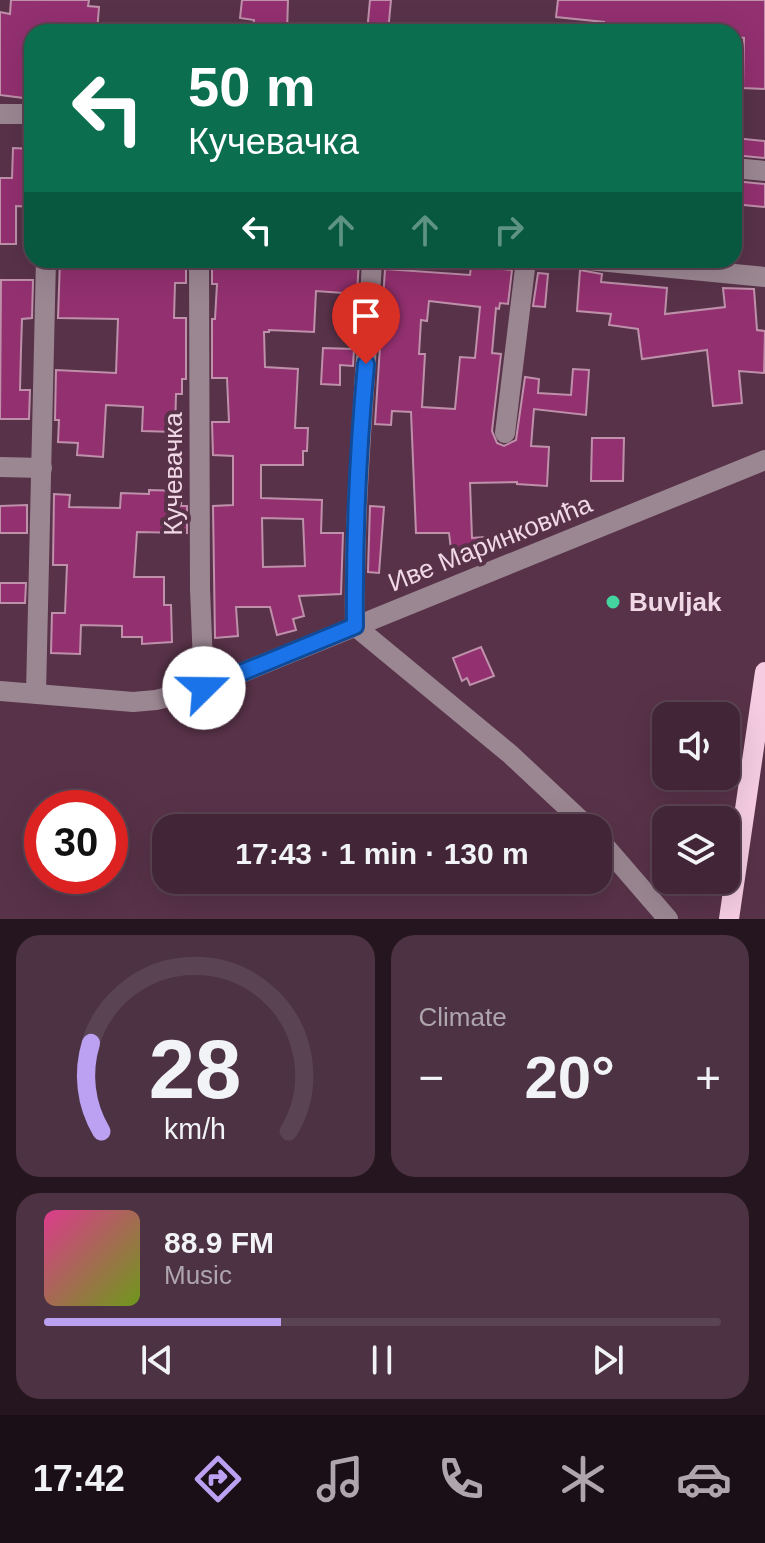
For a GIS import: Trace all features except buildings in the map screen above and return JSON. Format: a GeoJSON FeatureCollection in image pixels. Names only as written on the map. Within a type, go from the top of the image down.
{"type":"FeatureCollection","features":[{"type":"Feature","properties":{"kind":"main road"},"geometry":{"type":"LineString","coordinates":[[729,919],[760,738],[765,672]]}},
{"type":"Feature","properties":{"kind":"street"},"geometry":{"type":"LineString","coordinates":[[0,114],[24,114]]}},
{"type":"Feature","properties":{"kind":"street"},"geometry":{"type":"LineString","coordinates":[[742,169],[765,171]]}},
{"type":"Feature","properties":{"kind":"street"},"geometry":{"type":"LineString","coordinates":[[36,693],[46,268]]}},
{"type":"Feature","properties":{"kind":"street","name":"Кучевачка"},"geometry":{"type":"LineString","coordinates":[[199,268],[200,589],[204,688]]}},
{"type":"Feature","properties":{"kind":"street"},"geometry":{"type":"LineString","coordinates":[[372,268],[369,336],[358,449],[355,626],[510,754],[574,814]]}},
{"type":"Feature","properties":{"kind":"street"},"geometry":{"type":"LineString","coordinates":[[505,433],[525,268]]}},
{"type":"Feature","properties":{"kind":"street"},"geometry":{"type":"LineString","coordinates":[[671,268],[765,277]]}},
{"type":"Feature","properties":{"kind":"street","name":"Иве Маринковића"},"geometry":{"type":"LineString","coordinates":[[0,691],[133,702],[156,700],[204,688],[765,460]]}},
{"type":"Feature","properties":{"kind":"street"},"geometry":{"type":"LineString","coordinates":[[0,467],[42,468]]}},
{"type":"Feature","properties":{"kind":"street"},"geometry":{"type":"LineString","coordinates":[[612,854],[668,919]]}},
{"type":"Feature","properties":{"kind":"place","name":"Buvljak"},"geometry":{"type":"Point","coordinates":[613,602]}},
{"type":"Feature","properties":{"kind":"route"},"geometry":{"type":"LineString","coordinates":[[204,688],[355,626],[358,449],[366,364]]}}]}
